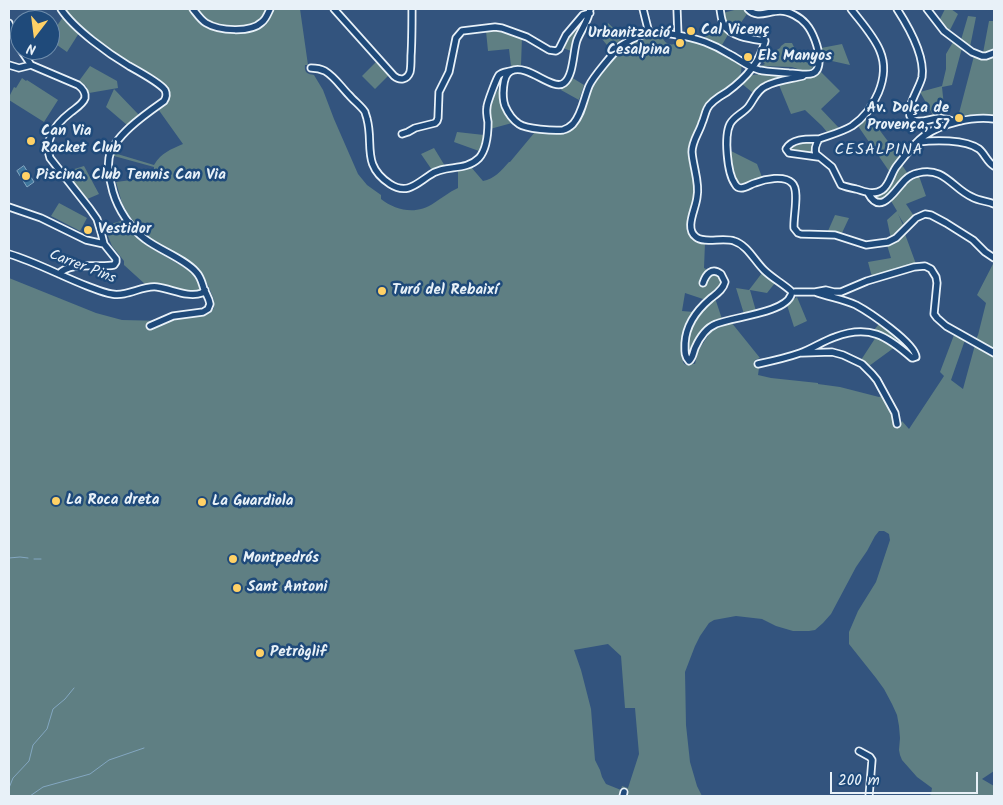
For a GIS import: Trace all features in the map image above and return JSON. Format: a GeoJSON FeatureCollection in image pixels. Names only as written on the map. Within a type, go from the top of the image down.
{"type":"FeatureCollection","features":[{"type":"Feature","properties":{"kind":"street"},"geometry":{"type":"LineString","coordinates":[[61,9],[75,25],[106,50],[165,90],[166,96],[164,101],[134,123],[113,148],[109,159],[110,179],[117,203],[136,232],[195,271],[200,277],[210,304],[205,311],[173,316],[150,326]]}},
{"type":"Feature","properties":{"kind":"street"},"geometry":{"type":"LineString","coordinates":[[193,9],[207,23],[222,28],[246,30],[259,25],[270,9]]}},
{"type":"Feature","properties":{"kind":"street"},"geometry":{"type":"LineString","coordinates":[[334,9],[394,76],[401,80],[407,77],[410,71],[412,9]]}},
{"type":"Feature","properties":{"kind":"street"},"geometry":{"type":"LineString","coordinates":[[643,9],[648,32]]}},
{"type":"Feature","properties":{"kind":"street"},"geometry":{"type":"LineString","coordinates":[[677,9],[678,36]]}},
{"type":"Feature","properties":{"kind":"street"},"geometry":{"type":"LineString","coordinates":[[720,9],[723,24],[730,31],[746,38],[765,41],[773,40]]}},
{"type":"Feature","properties":{"kind":"street"},"geometry":{"type":"LineString","coordinates":[[748,9],[753,13],[759,14],[785,11],[805,22],[811,32],[819,58],[819,67],[812,74],[764,86],[746,111],[731,122],[728,133],[728,163],[737,186],[742,188],[761,181],[776,179],[792,182],[796,188],[794,228],[801,234],[834,235],[871,245],[892,241],[916,218],[925,214],[935,217],[952,227],[994,258]]}},
{"type":"Feature","properties":{"kind":"street"},"geometry":{"type":"LineString","coordinates":[[851,9],[868,31],[880,53],[883,69],[880,88],[865,115],[857,122],[846,129],[819,139],[803,139],[789,144],[786,150],[789,153],[818,157],[832,167],[841,185],[868,193],[885,188],[893,171],[902,159],[918,142],[932,131],[957,122],[980,118],[994,119]]}},
{"type":"Feature","properties":{"kind":"street"},"geometry":{"type":"LineString","coordinates":[[897,9],[910,34],[921,62],[921,82],[909,109],[910,116],[918,121],[938,118],[957,122]]}},
{"type":"Feature","properties":{"kind":"street"},"geometry":{"type":"LineString","coordinates":[[926,9],[944,30],[971,51],[982,56],[994,53]]}},
{"type":"Feature","properties":{"kind":"street"},"geometry":{"type":"LineString","coordinates":[[311,68],[321,69],[333,77],[365,112],[369,126],[370,153],[375,168],[382,178],[389,184],[400,188],[413,187],[438,170],[470,165],[480,157],[488,133],[486,108],[499,75],[505,72],[520,70],[529,72],[556,85],[564,83],[572,64],[578,39],[590,11]]}},
{"type":"Feature","properties":{"kind":"street"},"geometry":{"type":"LineString","coordinates":[[402,134],[437,121],[439,92],[449,72],[456,38],[462,31],[495,27],[502,28],[527,37],[552,51],[559,49],[566,35],[583,15],[590,11]]}},
{"type":"Feature","properties":{"kind":"street"},"geometry":{"type":"LineString","coordinates":[[512,71],[508,73],[503,95],[506,108],[514,120],[528,128],[566,129],[575,120],[591,82],[614,54],[622,45],[648,32],[699,40],[758,70],[805,76]]}},
{"type":"Feature","properties":{"kind":"street"},"geometry":{"type":"LineString","coordinates":[[765,41],[760,57],[752,68],[735,86],[708,107],[692,146],[698,192],[696,206],[691,219],[691,228],[694,236],[700,239],[736,241],[745,248],[764,271],[792,293],[822,290],[841,292],[867,281],[914,267],[925,266],[936,277],[934,314],[937,318],[952,329],[994,353]]}},
{"type":"Feature","properties":{"kind":"street"},"geometry":{"type":"LineString","coordinates":[[28,60],[31,65],[78,85],[85,93],[83,102],[68,114],[54,130],[49,139],[48,150],[50,158],[97,220],[104,244],[116,259],[114,265],[70,267],[59,274]]}},
{"type":"Feature","properties":{"kind":"street"},"geometry":{"type":"LineString","coordinates":[[9,65],[19,68],[31,65]]}},
{"type":"Feature","properties":{"kind":"street"},"geometry":{"type":"LineString","coordinates":[[818,157],[815,149],[819,139]]}},
{"type":"Feature","properties":{"kind":"street"},"geometry":{"type":"LineString","coordinates":[[918,142],[949,141],[975,147],[984,153],[994,166]]}},
{"type":"Feature","properties":{"kind":"street"},"geometry":{"type":"LineString","coordinates":[[868,193],[874,201],[884,202],[911,176],[920,172],[933,173],[945,177],[971,197],[994,204]]}},
{"type":"Feature","properties":{"kind":"street"},"geometry":{"type":"LineString","coordinates":[[9,207],[41,218],[86,240],[104,244]]}},
{"type":"Feature","properties":{"kind":"street","name":"Carrer Pins"},"geometry":{"type":"LineString","coordinates":[[9,254],[105,293],[125,294],[152,287],[192,295],[202,293],[205,290]]}},
{"type":"Feature","properties":{"kind":"street"},"geometry":{"type":"LineString","coordinates":[[703,283],[708,274],[715,271],[721,274],[725,282],[722,290],[702,307],[688,327],[685,340],[686,358],[689,362],[702,336],[711,327],[728,320],[770,310],[788,302],[792,293]]}},
{"type":"Feature","properties":{"kind":"street"},"geometry":{"type":"LineString","coordinates":[[758,364],[800,353],[841,335],[856,332],[868,332],[888,339],[912,358],[916,357],[915,352],[900,336],[862,308],[815,292]]}},
{"type":"Feature","properties":{"kind":"street"},"geometry":{"type":"LineString","coordinates":[[800,353],[832,352],[862,364],[877,380],[895,413],[897,424]]}},
{"type":"Feature","properties":{"kind":"street"},"geometry":{"type":"LineString","coordinates":[[859,751],[872,760],[869,796]]}},
{"type":"Feature","properties":{"kind":"green space"},"geometry":{"type":"Polygon","coordinates":[[[64,9],[300,9],[308,65],[305,65],[305,70],[308,74],[314,75],[323,90],[358,174],[367,185],[381,195],[381,199],[400,209],[407,210],[427,207],[458,188],[458,171],[471,167],[483,181],[494,176],[510,162],[535,132],[562,133],[572,129],[581,118],[595,83],[611,62],[637,40],[661,34],[665,41],[670,44],[684,39],[712,47],[741,64],[741,72],[734,84],[714,97],[704,108],[689,150],[695,196],[687,226],[692,238],[705,243],[704,268],[706,273],[700,284],[705,285],[708,277],[713,274],[720,276],[722,282],[719,288],[706,300],[685,293],[682,311],[694,312],[685,330],[683,362],[687,365],[695,364],[698,351],[711,331],[731,322],[760,358],[755,360],[754,363],[759,368],[758,375],[818,383],[879,397],[882,396],[894,417],[895,426],[900,426],[902,421],[909,429],[944,376],[940,372],[954,335],[965,340],[951,380],[963,389],[975,345],[994,356],[994,771],[982,779],[994,786],[994,796],[929,796],[932,788],[917,777],[902,760],[899,750],[899,726],[892,704],[884,689],[849,644],[849,632],[858,611],[876,582],[890,540],[889,534],[879,531],[856,567],[831,614],[815,630],[793,631],[762,619],[736,616],[714,620],[709,623],[700,636],[685,672],[686,725],[690,762],[702,796],[9,796],[9,278],[96,313],[122,320],[165,321],[200,316],[210,313],[214,308],[214,300],[200,271],[190,262],[151,240],[141,231],[122,203],[116,182],[154,177],[154,167],[114,156],[114,153],[154,165],[163,154],[183,144],[158,109],[169,100],[169,91],[166,86],[149,73],[129,62],[92,36],[64,9]],[[608,644],[574,650],[591,709],[595,760],[606,784],[621,790],[622,786],[628,788],[639,754],[635,708],[625,708],[621,656],[608,644]]]}},
{"type":"Feature","properties":{"kind":"green space"},"geometry":{"type":"Polygon","coordinates":[[[743,9],[747,14],[735,31],[726,22],[723,13],[743,9]]]}},
{"type":"Feature","properties":{"kind":"green space"},"geometry":{"type":"Polygon","coordinates":[[[945,9],[951,9],[958,14],[949,32],[939,21],[945,9]]]}},
{"type":"Feature","properties":{"kind":"green space"},"geometry":{"type":"Polygon","coordinates":[[[968,16],[976,17],[970,47],[961,40],[968,16]]]}},
{"type":"Feature","properties":{"kind":"green space"},"geometry":{"type":"Polygon","coordinates":[[[63,17],[79,33],[67,52],[60,47],[60,21],[63,17]]]}},
{"type":"Feature","properties":{"kind":"green space"},"geometry":{"type":"Polygon","coordinates":[[[584,17],[575,36],[571,51],[563,48],[571,33],[584,17]]]}},
{"type":"Feature","properties":{"kind":"green space"},"geometry":{"type":"Polygon","coordinates":[[[989,21],[994,21],[994,50],[983,53],[989,21]]]}},
{"type":"Feature","properties":{"kind":"green space"},"geometry":{"type":"Polygon","coordinates":[[[608,23],[623,37],[611,50],[602,39],[608,23]]]}},
{"type":"Feature","properties":{"kind":"green space"},"geometry":{"type":"Polygon","coordinates":[[[721,24],[729,33],[722,45],[705,37],[708,30],[721,24]]]}},
{"type":"Feature","properties":{"kind":"green space"},"geometry":{"type":"Polygon","coordinates":[[[497,30],[522,37],[521,65],[511,66],[509,49],[488,51],[486,31],[497,30]]]}},
{"type":"Feature","properties":{"kind":"green space"},"geometry":{"type":"Polygon","coordinates":[[[953,42],[962,48],[952,85],[942,87],[945,116],[934,117],[920,92],[942,86],[946,69],[946,54],[953,42]]]}},
{"type":"Feature","properties":{"kind":"green space"},"geometry":{"type":"Polygon","coordinates":[[[785,43],[792,43],[798,55],[814,52],[815,62],[812,69],[806,72],[792,67],[761,66],[765,64],[763,62],[766,57],[785,43]]]}},
{"type":"Feature","properties":{"kind":"green space"},"geometry":{"type":"Polygon","coordinates":[[[842,44],[850,65],[823,59],[821,48],[842,44]]]}},
{"type":"Feature","properties":{"kind":"green space"},"geometry":{"type":"Polygon","coordinates":[[[994,55],[994,115],[976,114],[958,117],[974,56],[984,59],[994,55]]]}},
{"type":"Feature","properties":{"kind":"green space"},"geometry":{"type":"Polygon","coordinates":[[[377,61],[389,75],[375,89],[362,76],[377,61]]]}},
{"type":"Feature","properties":{"kind":"green space"},"geometry":{"type":"Polygon","coordinates":[[[90,66],[117,81],[118,88],[89,93],[86,86],[79,81],[90,66]]]}},
{"type":"Feature","properties":{"kind":"green space"},"geometry":{"type":"Polygon","coordinates":[[[821,72],[840,91],[821,109],[839,128],[827,132],[805,110],[791,114],[779,85],[806,79],[821,72]]]}},
{"type":"Feature","properties":{"kind":"green space"},"geometry":{"type":"Polygon","coordinates":[[[752,75],[786,75],[764,83],[753,93],[741,83],[752,75]]]}},
{"type":"Feature","properties":{"kind":"green space"},"geometry":{"type":"Polygon","coordinates":[[[571,77],[584,85],[579,100],[561,90],[571,77]]]}},
{"type":"Feature","properties":{"kind":"green space"},"geometry":{"type":"Polygon","coordinates":[[[22,78],[58,100],[44,122],[9,100],[14,87],[16,88],[22,78]]]}},
{"type":"Feature","properties":{"kind":"green space"},"geometry":{"type":"Polygon","coordinates":[[[499,88],[503,109],[512,123],[490,129],[491,108],[499,88]]]}},
{"type":"Feature","properties":{"kind":"green space"},"geometry":{"type":"Polygon","coordinates":[[[114,89],[139,115],[127,125],[106,107],[114,89]]]}},
{"type":"Feature","properties":{"kind":"green space"},"geometry":{"type":"Polygon","coordinates":[[[869,116],[899,156],[889,171],[858,126],[869,116]]]}},
{"type":"Feature","properties":{"kind":"green space"},"geometry":{"type":"Polygon","coordinates":[[[457,132],[484,135],[482,147],[479,151],[454,142],[457,132]]]}},
{"type":"Feature","properties":{"kind":"green space"},"geometry":{"type":"Polygon","coordinates":[[[810,141],[812,151],[810,152],[790,149],[792,147],[810,141]]]}},
{"type":"Feature","properties":{"kind":"green space"},"geometry":{"type":"Polygon","coordinates":[[[434,148],[445,166],[432,170],[421,154],[434,148]]]}},
{"type":"Feature","properties":{"kind":"green space"},"geometry":{"type":"Polygon","coordinates":[[[731,151],[757,164],[762,177],[744,184],[739,183],[731,161],[731,151]]]}},
{"type":"Feature","properties":{"kind":"green space"},"geometry":{"type":"Polygon","coordinates":[[[902,165],[908,174],[885,199],[879,200],[874,197],[882,195],[887,191],[902,165]]]}},
{"type":"Feature","properties":{"kind":"green space"},"geometry":{"type":"Polygon","coordinates":[[[84,166],[99,194],[85,200],[65,172],[84,166]]]}},
{"type":"Feature","properties":{"kind":"green space"},"geometry":{"type":"Polygon","coordinates":[[[919,176],[926,196],[906,204],[914,216],[905,226],[898,214],[904,227],[891,239],[887,220],[897,211],[891,201],[906,184],[919,176]]]}},
{"type":"Feature","properties":{"kind":"green space"},"geometry":{"type":"Polygon","coordinates":[[[59,203],[87,218],[80,231],[51,216],[59,203]]]}},
{"type":"Feature","properties":{"kind":"green space"},"geometry":{"type":"Polygon","coordinates":[[[835,215],[849,218],[842,233],[828,231],[835,215]]]}},
{"type":"Feature","properties":{"kind":"green space"},"geometry":{"type":"Polygon","coordinates":[[[124,220],[149,247],[192,272],[199,283],[199,291],[186,291],[154,284],[146,285],[124,265],[124,261],[112,246],[104,226],[124,220]]]}},
{"type":"Feature","properties":{"kind":"green space"},"geometry":{"type":"Polygon","coordinates":[[[905,234],[916,264],[872,277],[868,262],[891,258],[887,245],[897,241],[905,234]]]}},
{"type":"Feature","properties":{"kind":"green space"},"geometry":{"type":"Polygon","coordinates":[[[994,262],[994,349],[976,339],[986,303],[977,295],[994,262]]]}},
{"type":"Feature","properties":{"kind":"green space"},"geometry":{"type":"Polygon","coordinates":[[[762,273],[775,283],[767,293],[750,290],[756,311],[744,314],[736,288],[749,290],[762,273]]]}},
{"type":"Feature","properties":{"kind":"green space"},"geometry":{"type":"Polygon","coordinates":[[[797,297],[807,321],[794,327],[787,305],[797,297]]]}},
{"type":"Feature","properties":{"kind":"green space"},"geometry":{"type":"Polygon","coordinates":[[[715,298],[722,319],[714,322],[688,354],[689,336],[694,322],[702,310],[715,298]]]}},
{"type":"Feature","properties":{"kind":"green space"},"geometry":{"type":"Polygon","coordinates":[[[879,324],[896,336],[912,353],[889,337],[874,330],[879,324]]]}},
{"type":"Feature","properties":{"kind":"green space"},"geometry":{"type":"Polygon","coordinates":[[[876,337],[895,347],[869,366],[861,360],[876,337]]]}},
{"type":"Feature","properties":{"kind":"water","name":"Piscina. Club Tennis Can Via"},"geometry":{"type":"Polygon","coordinates":[[[24,166],[34,182],[27,187],[17,171],[24,166]]]}},
{"type":"Feature","properties":{"kind":"waterway"},"geometry":{"type":"LineString","coordinates":[[9,558],[28,558]]}},
{"type":"Feature","properties":{"kind":"waterway"},"geometry":{"type":"LineString","coordinates":[[34,559],[41,559]]}},
{"type":"Feature","properties":{"kind":"waterway"},"geometry":{"type":"LineString","coordinates":[[9,788],[13,778],[29,761],[33,745],[47,729],[53,709],[74,688]]}},
{"type":"Feature","properties":{"kind":"waterway"},"geometry":{"type":"LineString","coordinates":[[30,796],[43,787],[90,774],[109,760],[144,748]]}},
{"type":"Feature","properties":{"kind":"place","name":"Cal Vicenç"},"geometry":{"type":"Point","coordinates":[691,31]}},
{"type":"Feature","properties":{"kind":"place","name":"Urbanització Cesalpina"},"geometry":{"type":"Point","coordinates":[680,43]}},
{"type":"Feature","properties":{"kind":"place","name":"Els Manyos"},"geometry":{"type":"Point","coordinates":[748,57]}},
{"type":"Feature","properties":{"kind":"place","name":"Av. Dolça de Provença, 57"},"geometry":{"type":"Point","coordinates":[959,118]}},
{"type":"Feature","properties":{"kind":"place","name":"Can Via Racket Club"},"geometry":{"type":"Point","coordinates":[31,141]}},
{"type":"Feature","properties":{"kind":"place","name":"Piscina. Club Tennis Can Via"},"geometry":{"type":"Point","coordinates":[26,176]}},
{"type":"Feature","properties":{"kind":"place","name":"Vestidor"},"geometry":{"type":"Point","coordinates":[88,230]}},
{"type":"Feature","properties":{"kind":"place","name":"Turó del Rebaixí"},"geometry":{"type":"Point","coordinates":[382,291]}},
{"type":"Feature","properties":{"kind":"place","name":"La Roca dreta"},"geometry":{"type":"Point","coordinates":[56,501]}},
{"type":"Feature","properties":{"kind":"place","name":"La Guardiola"},"geometry":{"type":"Point","coordinates":[202,502]}},
{"type":"Feature","properties":{"kind":"place","name":"Montpedrós"},"geometry":{"type":"Point","coordinates":[233,559]}},
{"type":"Feature","properties":{"kind":"place","name":"Sant Antoni"},"geometry":{"type":"Point","coordinates":[237,588]}},
{"type":"Feature","properties":{"kind":"place","name":"Petròglif"},"geometry":{"type":"Point","coordinates":[260,653]}},
{"type":"Feature","properties":{"kind":"district","name":"CESALPINA"},"geometry":{"type":"Point","coordinates":[879,151]}}]}
